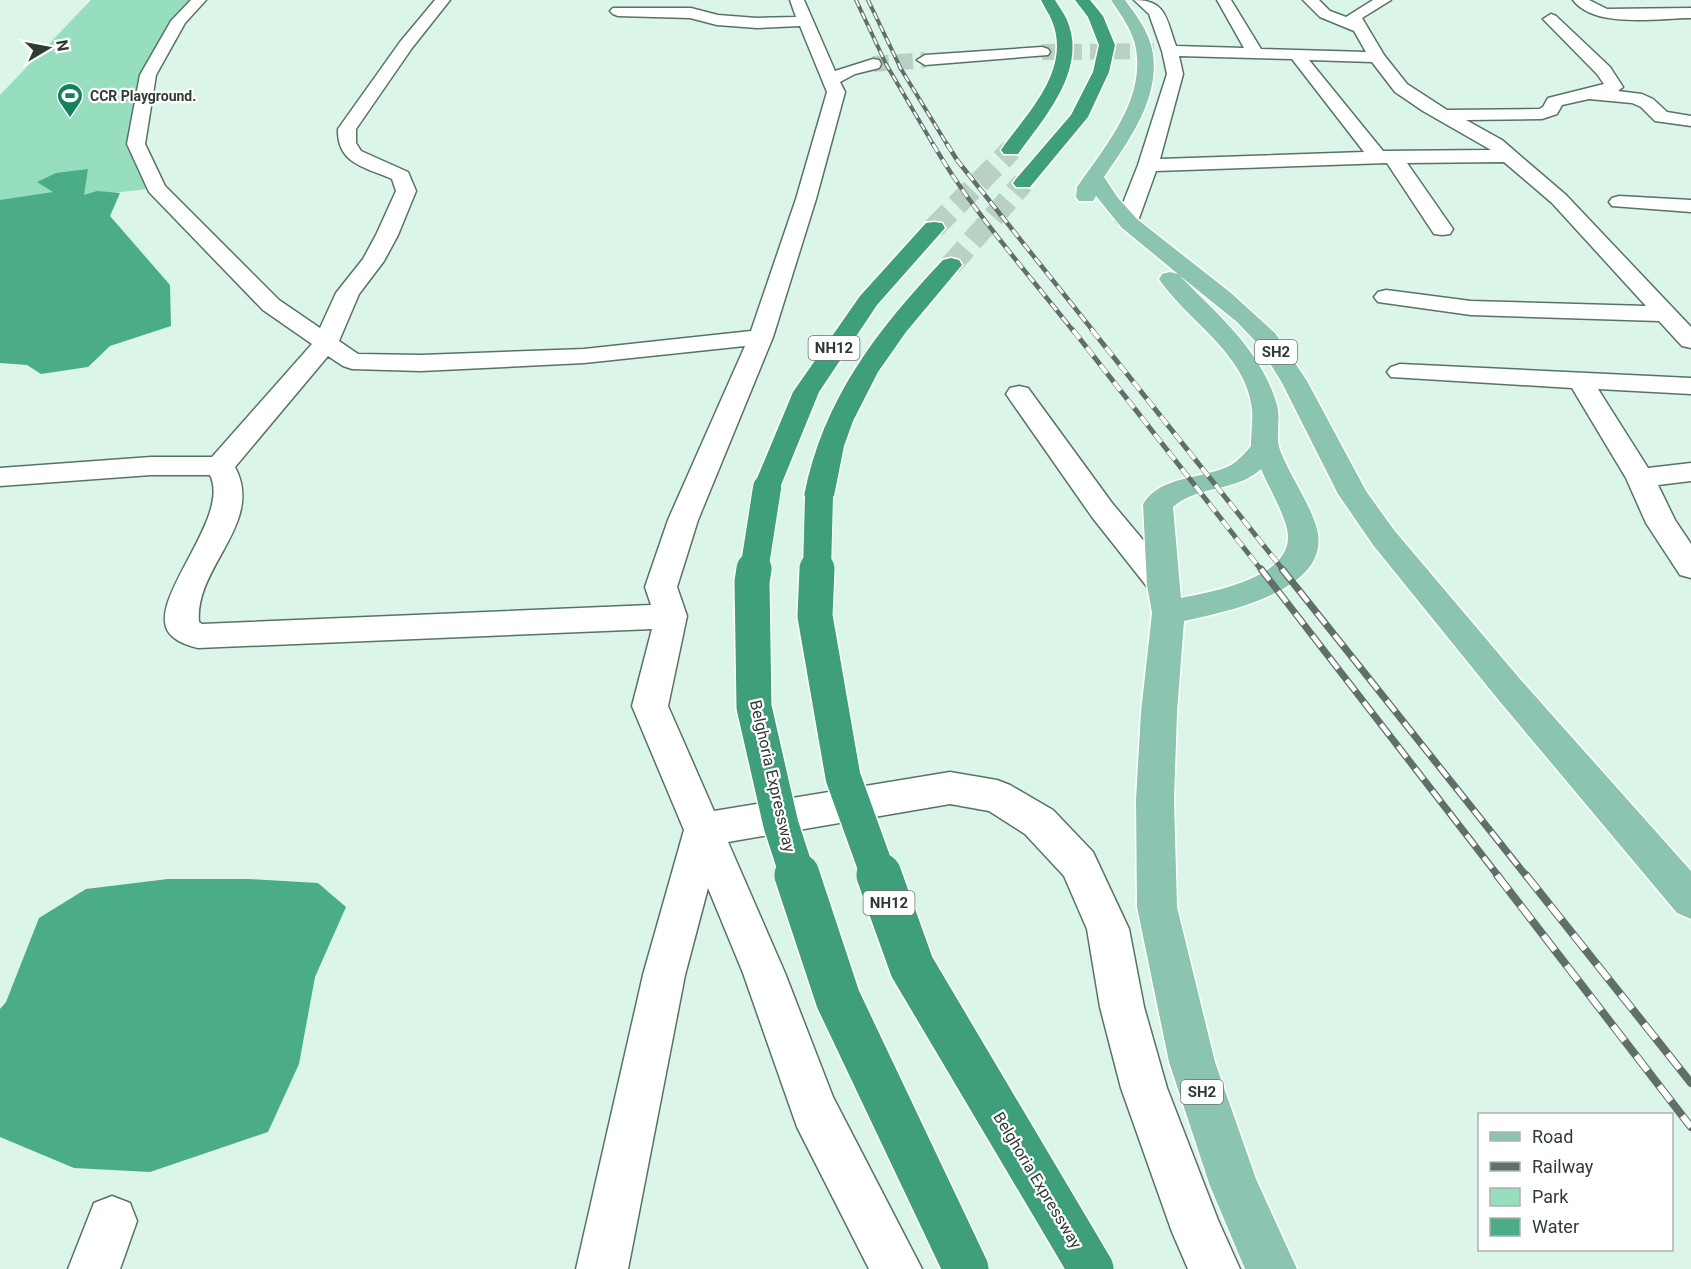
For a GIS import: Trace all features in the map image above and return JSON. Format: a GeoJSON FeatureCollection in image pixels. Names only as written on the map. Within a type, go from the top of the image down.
{"type":"FeatureCollection","features":[{"type":"Feature","properties":{"kind":"highway"},"geometry":{"type":"LineString","coordinates":[[1011,150],[1046,100],[1060,74],[1066,55],[1065,34],[1060,18],[1048,0]]}},
{"type":"Feature","properties":{"kind":"highway"},"geometry":{"type":"LineString","coordinates":[[1023,183],[1079,117],[1101,72],[1107,45],[1095,16],[1082,0]]}},
{"type":"Feature","properties":{"kind":"highway","name":"Belghoria Expressway"},"geometry":{"type":"LineString","coordinates":[[934,228],[868,302],[812,382],[789,430],[767,488],[752,582],[754,707],[781,825],[838,999],[966,1269]]}},
{"type":"Feature","properties":{"kind":"highway","name":"Belghoria Expressway"},"geometry":{"type":"LineString","coordinates":[[951,265],[921,296],[892,333],[845,409],[829,448],[819,496],[815,616],[843,777],[912,967],[1091,1269]]}},
{"type":"Feature","properties":{"kind":"main road","name":"SH2"},"geometry":{"type":"LineString","coordinates":[[1118,0],[1132,16],[1144,40],[1148,64],[1142,92],[1126,130],[1085,194],[1088,202],[1151,251],[1233,305],[1265,338],[1290,370],[1340,471],[1362,507],[1406,568],[1691,900]]}},
{"type":"Feature","properties":{"kind":"main road","name":"SH2"},"geometry":{"type":"LineString","coordinates":[[1094,177],[1109,202],[1236,348],[1254,377],[1265,408],[1265,447],[1251,463],[1238,472],[1168,494],[1158,504],[1166,599],[1155,800],[1157,908],[1192,1062],[1234,1186],[1271,1269]]}},
{"type":"Feature","properties":{"kind":"main road"},"geometry":{"type":"LineString","coordinates":[[1166,599],[1238,596],[1286,573],[1297,561],[1302,544],[1302,530],[1265,447]]}},
{"type":"Feature","properties":{"kind":"street"},"geometry":{"type":"LineString","coordinates":[[199,0],[179,21],[148,75],[136,144],[156,188],[271,305],[352,361],[421,363],[585,356],[761,337]]}},
{"type":"Feature","properties":{"kind":"street"},"geometry":{"type":"LineString","coordinates":[[220,466],[326,343],[348,293],[373,261],[387,235],[406,191],[402,176],[354,155],[347,143],[347,129],[406,45],[443,0]]}},
{"type":"Feature","properties":{"kind":"street"},"geometry":{"type":"LineString","coordinates":[[628,0],[618,11],[691,13],[717,20],[757,23],[802,10],[836,92],[806,199],[761,337],[683,520],[661,587],[671,616],[651,706],[764,973],[814,1110],[896,1269]]}},
{"type":"Feature","properties":{"kind":"street"},"geometry":{"type":"LineString","coordinates":[[1127,221],[1148,165],[1175,74],[1170,51],[1156,12],[1141,0]]}},
{"type":"Feature","properties":{"kind":"street"},"geometry":{"type":"LineString","coordinates":[[1224,0],[1255,53]]}},
{"type":"Feature","properties":{"kind":"street"},"geometry":{"type":"LineString","coordinates":[[1310,0],[1325,14],[1358,27]]}},
{"type":"Feature","properties":{"kind":"street"},"geometry":{"type":"LineString","coordinates":[[1380,0],[1354,17],[1377,57],[1401,88],[1442,115],[1495,144],[1559,200],[1664,314],[1688,334]]}},
{"type":"Feature","properties":{"kind":"street"},"geometry":{"type":"LineString","coordinates":[[1580,0],[1593,10],[1606,14],[1691,11]]}},
{"type":"Feature","properties":{"kind":"street"},"geometry":{"type":"LineString","coordinates":[[1677,0],[1691,11]]}},
{"type":"Feature","properties":{"kind":"street"},"geometry":{"type":"LineString","coordinates":[[1442,115],[1542,114],[1551,110],[1554,102],[1614,87],[1604,71],[1551,19]]}},
{"type":"Feature","properties":{"kind":"street"},"geometry":{"type":"LineString","coordinates":[[1170,51],[1377,57]]}},
{"type":"Feature","properties":{"kind":"street"},"geometry":{"type":"LineString","coordinates":[[925,60],[1042,52]]}},
{"type":"Feature","properties":{"kind":"street"},"geometry":{"type":"LineString","coordinates":[[1296,54],[1385,157],[1442,230]]}},
{"type":"Feature","properties":{"kind":"street"},"geometry":{"type":"LineString","coordinates":[[831,80],[849,70],[873,64]]}},
{"type":"Feature","properties":{"kind":"street"},"geometry":{"type":"LineString","coordinates":[[1589,94],[1636,98],[1647,103],[1660,117],[1691,121]]}},
{"type":"Feature","properties":{"kind":"street"},"geometry":{"type":"LineString","coordinates":[[1148,165],[1385,157],[1509,156]]}},
{"type":"Feature","properties":{"kind":"street"},"geometry":{"type":"LineString","coordinates":[[1619,202],[1691,206]]}},
{"type":"Feature","properties":{"kind":"street"},"geometry":{"type":"LineString","coordinates":[[1386,297],[1471,308],[1664,314]]}},
{"type":"Feature","properties":{"kind":"street"},"geometry":{"type":"LineString","coordinates":[[1400,372],[1691,386]]}},
{"type":"Feature","properties":{"kind":"street"},"geometry":{"type":"LineString","coordinates":[[1581,382],[1640,478],[1661,523],[1691,567]]}},
{"type":"Feature","properties":{"kind":"street"},"geometry":{"type":"LineString","coordinates":[[1019,394],[1166,599]]}},
{"type":"Feature","properties":{"kind":"street"},"geometry":{"type":"LineString","coordinates":[[0,477],[151,466],[220,466],[228,475],[230,498],[208,554],[183,602],[183,628],[198,636],[671,616]]}},
{"type":"Feature","properties":{"kind":"street"},"geometry":{"type":"LineString","coordinates":[[1640,478],[1691,472]]}},
{"type":"Feature","properties":{"kind":"street"},"geometry":{"type":"LineString","coordinates":[[703,830],[950,788],[997,796],[1039,822],[1079,864],[1108,929],[1122,1007],[1144,1088],[1197,1232],[1214,1269]]}},
{"type":"Feature","properties":{"kind":"street"},"geometry":{"type":"LineString","coordinates":[[602,1269],[664,975],[703,830]]}},
{"type":"Feature","properties":{"kind":"street"},"geometry":{"type":"LineString","coordinates":[[94,1269],[112,1221]]}},
{"type":"Feature","properties":{"kind":"green space","name":"CCR Playground."},"geometry":{"type":"Polygon","coordinates":[[[91,0],[199,0],[148,75],[136,144],[156,188],[0,206],[0,95],[91,0]]]}},
{"type":"Feature","properties":{"kind":"water"},"geometry":{"type":"Polygon","coordinates":[[[88,169],[84,195],[97,191],[120,193],[110,216],[170,285],[171,326],[110,346],[88,367],[41,374],[27,365],[0,363],[0,200],[53,192],[37,182],[56,173],[88,169]]]}},
{"type":"Feature","properties":{"kind":"water"},"geometry":{"type":"Polygon","coordinates":[[[168,879],[248,879],[318,883],[346,907],[315,977],[299,1064],[268,1132],[150,1172],[74,1168],[0,1137],[0,1009],[6,1002],[39,918],[86,889],[168,879]]]}},
{"type":"Feature","properties":{"kind":"tunnel"},"geometry":{"type":"LineString","coordinates":[[1042,52],[1170,51]]}},
{"type":"Feature","properties":{"kind":"tunnel"},"geometry":{"type":"LineString","coordinates":[[873,64],[925,60]]}},
{"type":"Feature","properties":{"kind":"tunnel"},"geometry":{"type":"LineString","coordinates":[[934,228],[1011,150]]}},
{"type":"Feature","properties":{"kind":"tunnel"},"geometry":{"type":"LineString","coordinates":[[951,265],[1023,183]]}},
{"type":"Feature","properties":{"kind":"railway"},"geometry":{"type":"LineString","coordinates":[[856,0],[886,64],[934,146]]}},
{"type":"Feature","properties":{"kind":"railway"},"geometry":{"type":"LineString","coordinates":[[868,0],[901,69],[948,146]]}},
{"type":"Feature","properties":{"kind":"railway"},"geometry":{"type":"LineString","coordinates":[[933,144],[964,193],[1074,332]]}},
{"type":"Feature","properties":{"kind":"railway"},"geometry":{"type":"LineString","coordinates":[[947,144],[957,160],[1094,332]]}},
{"type":"Feature","properties":{"kind":"railway"},"geometry":{"type":"LineString","coordinates":[[1073,330],[1262,571]]}},
{"type":"Feature","properties":{"kind":"railway"},"geometry":{"type":"LineString","coordinates":[[1092,330],[1284,571]]}},
{"type":"Feature","properties":{"kind":"railway"},"geometry":{"type":"LineString","coordinates":[[1261,569],[1499,877]]}},
{"type":"Feature","properties":{"kind":"railway"},"geometry":{"type":"LineString","coordinates":[[1282,569],[1527,877]]}},
{"type":"Feature","properties":{"kind":"railway"},"geometry":{"type":"LineString","coordinates":[[1497,875],[1691,1127]]}},
{"type":"Feature","properties":{"kind":"railway"},"geometry":{"type":"LineString","coordinates":[[1526,875],[1691,1083]]}},
{"type":"Feature","properties":{"kind":"place","name":"CCR Playground."},"geometry":{"type":"Point","coordinates":[70,119]}}]}
